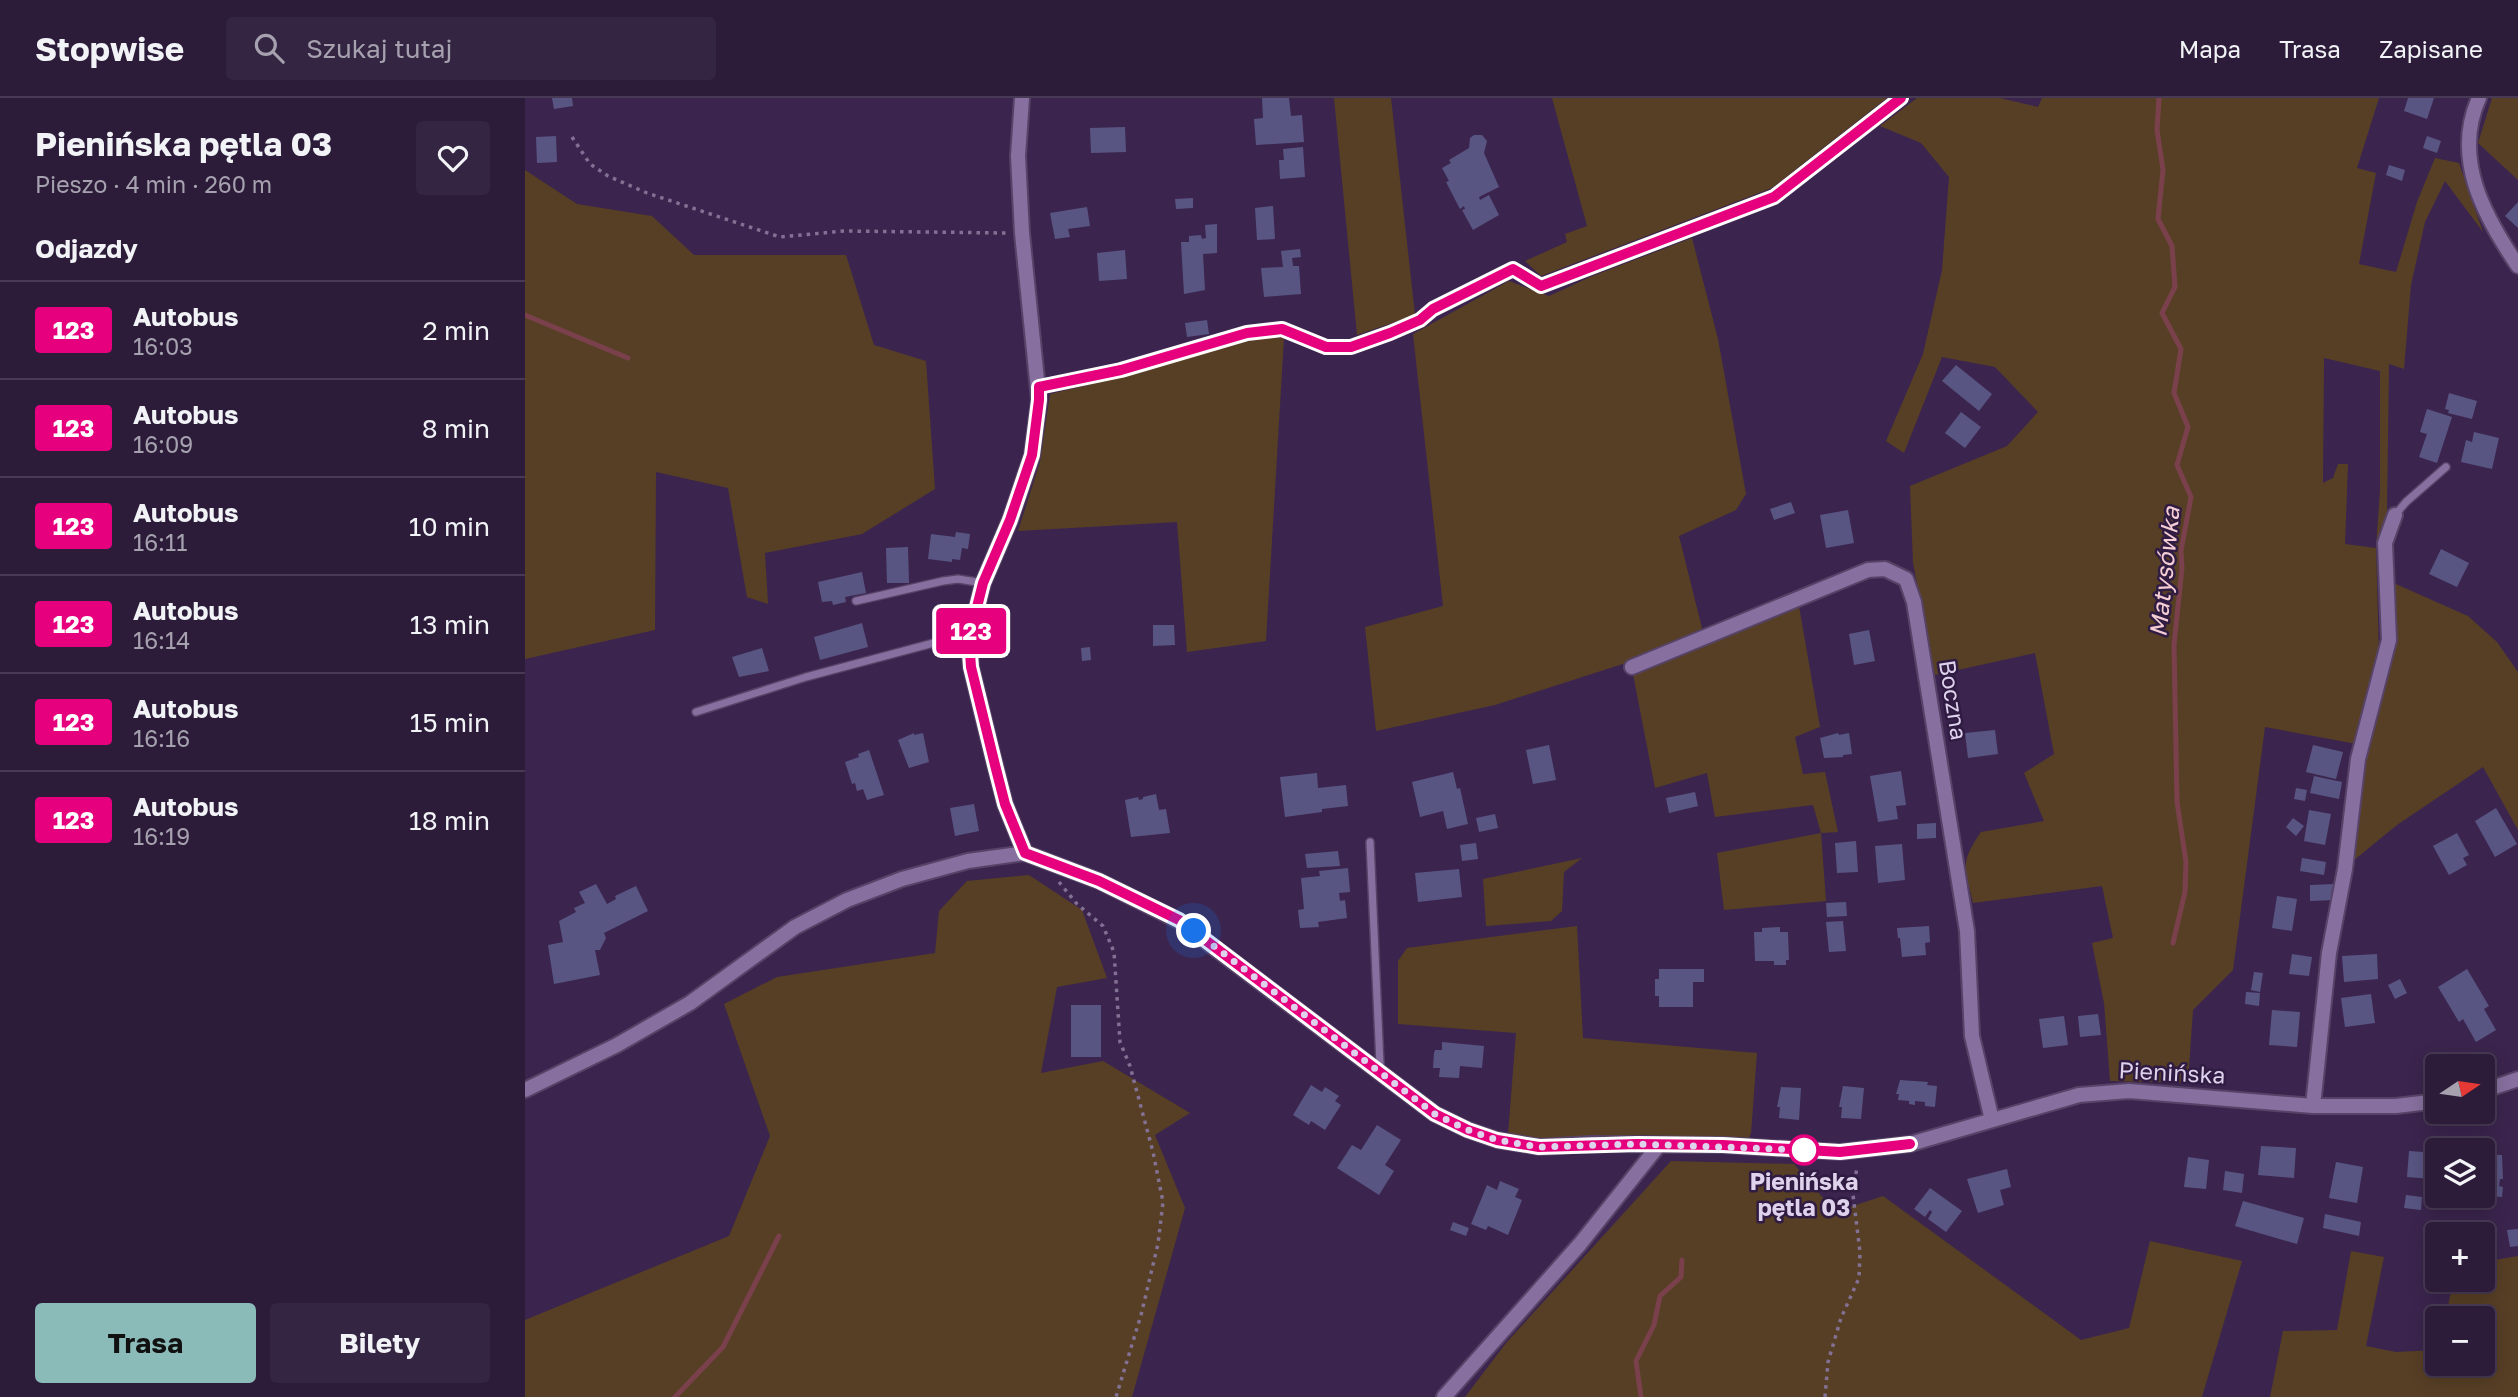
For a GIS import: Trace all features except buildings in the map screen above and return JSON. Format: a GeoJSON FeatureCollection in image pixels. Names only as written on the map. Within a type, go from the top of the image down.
{"type":"FeatureCollection","features":[{"type":"Feature","properties":{"kind":"street"},"geometry":{"type":"LineString","coordinates":[[525,1090],[617,1045],[690,1003],[795,927],[847,900],[902,879],[955,865],[1025,853],[1005,804],[971,667],[969,639],[983,583],[1010,520],[1032,455],[1039,400],[1022,233],[1018,156],[1022,98]]}},
{"type":"Feature","properties":{"kind":"street"},"geometry":{"type":"LineString","coordinates":[[2479,98],[2469,133],[2468,159],[2482,205],[2518,266]]}},
{"type":"Feature","properties":{"kind":"street"},"geometry":{"type":"LineString","coordinates":[[2313,1106],[2329,953],[2345,869],[2358,759],[2389,640],[2385,544],[2395,515]]}},
{"type":"Feature","properties":{"kind":"street","name":"Boczna"},"geometry":{"type":"LineString","coordinates":[[1632,667],[1868,570],[1885,569],[1906,579],[1914,602],[1967,931],[1972,1036],[1991,1120]]}},
{"type":"Feature","properties":{"kind":"street","name":"Pienińska"},"geometry":{"type":"LineString","coordinates":[[1025,853],[1099,881],[1179,920],[1435,1114],[1497,1140],[1539,1147],[1723,1145],[1840,1152],[1910,1144],[2079,1095],[2129,1091],[2313,1106],[2396,1106],[2425,1103]]}},
{"type":"Feature","properties":{"kind":"street"},"geometry":{"type":"LineString","coordinates":[[2495,1087],[2518,1079]]}},
{"type":"Feature","properties":{"kind":"street"},"geometry":{"type":"LineString","coordinates":[[1444,1397],[1580,1244],[1658,1145]]}},
{"type":"Feature","properties":{"kind":"lane"},"geometry":{"type":"LineString","coordinates":[[1039,387],[1121,370],[1247,333],[1282,329],[1326,347],[1351,347],[1420,320],[1433,309],[1513,269],[1541,286],[1774,197],[1901,98]]}},
{"type":"Feature","properties":{"kind":"lane"},"geometry":{"type":"LineString","coordinates":[[2395,515],[2446,467]]}},
{"type":"Feature","properties":{"kind":"lane"},"geometry":{"type":"LineString","coordinates":[[856,601],[958,579],[983,583]]}},
{"type":"Feature","properties":{"kind":"lane"},"geometry":{"type":"LineString","coordinates":[[696,712],[806,677],[941,641],[969,639]]}},
{"type":"Feature","properties":{"kind":"lane"},"geometry":{"type":"LineString","coordinates":[[1370,842],[1380,1064],[1378,1070]]}},
{"type":"Feature","properties":{"kind":"path"},"geometry":{"type":"LineString","coordinates":[[572,137],[590,164],[608,176],[647,193],[781,237],[844,231],[1022,233]]}},
{"type":"Feature","properties":{"kind":"path"},"geometry":{"type":"LineString","coordinates":[[1056,878],[1077,904],[1103,926],[1114,952],[1120,1042],[1130,1066],[1163,1202],[1158,1244],[1144,1303],[1116,1397]]}},
{"type":"Feature","properties":{"kind":"path"},"geometry":{"type":"LineString","coordinates":[[1825,1397],[1828,1362],[1841,1318],[1859,1278],[1860,1252],[1853,1195],[1859,1150]]}},
{"type":"Feature","properties":{"kind":"shaded area"},"geometry":{"type":"Polygon","coordinates":[[[1334,98],[1391,98],[1415,315],[1357,335],[1334,98]]]}},
{"type":"Feature","properties":{"kind":"shaded area"},"geometry":{"type":"Polygon","coordinates":[[[1552,98],[1887,98],[1772,188],[1541,276],[1525,261],[1567,242],[1565,234],[1587,226],[1552,98]]]}},
{"type":"Feature","properties":{"kind":"shaded area"},"geometry":{"type":"Polygon","coordinates":[[[1917,98],[2000,98],[2038,107],[2042,98],[2379,98],[2357,168],[2376,173],[2359,264],[2396,272],[2417,202],[2435,158],[2459,163],[2483,232],[2445,181],[2425,222],[2411,285],[2404,369],[2389,364],[2387,511],[2376,548],[2379,652],[2357,744],[2265,727],[2233,970],[2193,1010],[2188,1083],[2110,1081],[2104,1003],[2092,943],[2113,938],[2102,886],[1973,903],[1966,866],[1969,852],[1981,832],[2044,821],[2024,773],[2054,754],[2035,653],[1935,675],[1913,563],[1910,486],[2007,446],[2038,412],[1995,367],[1942,357],[1904,453],[1886,441],[1923,354],[1942,270],[1949,177],[1921,143],[1880,126],[1917,98]],[[2324,358],[2323,483],[2333,478],[2338,464],[2348,464],[2345,544],[2376,548],[2380,490],[2380,371],[2324,358]]]}},
{"type":"Feature","properties":{"kind":"shaded area"},"geometry":{"type":"Polygon","coordinates":[[[2492,98],[2518,98],[2518,180],[2478,143],[2492,98]]]}},
{"type":"Feature","properties":{"kind":"shaded area"},"geometry":{"type":"Polygon","coordinates":[[[525,170],[577,204],[652,216],[694,255],[846,255],[874,345],[926,361],[935,489],[862,534],[765,553],[768,604],[747,597],[728,488],[656,472],[655,630],[525,659],[525,170]]]}},
{"type":"Feature","properties":{"kind":"shaded area"},"geometry":{"type":"Polygon","coordinates":[[[1692,238],[1718,339],[1746,494],[1736,510],[1679,536],[1703,632],[1629,662],[1495,705],[1376,731],[1365,627],[1443,606],[1413,334],[1509,281],[1549,296],[1590,277],[1692,238]]]}},
{"type":"Feature","properties":{"kind":"shaded area"},"geometry":{"type":"Polygon","coordinates":[[[1268,337],[1284,338],[1266,641],[1187,652],[1177,522],[1018,531],[1040,462],[1050,394],[1142,372],[1219,347],[1268,337]]]}},
{"type":"Feature","properties":{"kind":"shaded area"},"geometry":{"type":"Polygon","coordinates":[[[2389,581],[2468,616],[2497,642],[2518,672],[2518,830],[2483,767],[2397,825],[2348,865],[2365,762],[2395,638],[2389,581]]]}},
{"type":"Feature","properties":{"kind":"shaded area"},"geometry":{"type":"Polygon","coordinates":[[[1799,606],[1820,727],[1795,737],[1803,774],[1825,772],[1838,832],[1821,833],[1813,805],[1715,817],[1707,773],[1655,788],[1633,674],[1799,606]]]}},
{"type":"Feature","properties":{"kind":"shaded area"},"geometry":{"type":"Polygon","coordinates":[[[1821,833],[1826,901],[1724,910],[1717,853],[1821,833]]]}},
{"type":"Feature","properties":{"kind":"shaded area"},"geometry":{"type":"Polygon","coordinates":[[[1582,858],[1564,872],[1562,911],[1551,921],[1486,926],[1483,879],[1582,858]]]}},
{"type":"Feature","properties":{"kind":"shaded area"},"geometry":{"type":"Polygon","coordinates":[[[1029,875],[1082,910],[1107,978],[1057,987],[1041,1073],[1103,1061],[1190,1113],[1155,1135],[1185,1208],[1132,1397],[525,1397],[525,1320],[729,1236],[770,1136],[724,1004],[777,977],[935,953],[939,911],[967,881],[1029,875]]]}},
{"type":"Feature","properties":{"kind":"shaded area"},"geometry":{"type":"Polygon","coordinates":[[[1577,926],[1583,1038],[1757,1053],[1751,1133],[1748,1140],[1645,1135],[1532,1139],[1508,1134],[1516,1033],[1398,1024],[1398,961],[1407,948],[1577,926]]]}},
{"type":"Feature","properties":{"kind":"shaded area"},"geometry":{"type":"Polygon","coordinates":[[[1671,1161],[1794,1164],[1835,1212],[1883,1196],[2081,1340],[2129,1328],[2150,1241],[2242,1261],[2202,1397],[1465,1397],[1506,1343],[1671,1161]]]}},
{"type":"Feature","properties":{"kind":"shaded area"},"geometry":{"type":"Polygon","coordinates":[[[2351,1251],[2384,1257],[2366,1346],[2396,1352],[2425,1351],[2425,1376],[2495,1376],[2495,1306],[2448,1306],[2451,1292],[2495,1292],[2495,1260],[2518,1256],[2518,1397],[2270,1397],[2283,1331],[2337,1330],[2351,1251]]]}},
{"type":"Feature","properties":{"kind":"waterway","name":"Matysówka"},"geometry":{"type":"LineString","coordinates":[[2159,98],[2157,130],[2163,170],[2158,219],[2172,246],[2175,287],[2162,313],[2181,349],[2174,393],[2188,427],[2177,465],[2191,497],[2181,551],[2182,568],[2174,645],[2177,802],[2186,862],[2185,892],[2173,943]]}},
{"type":"Feature","properties":{"kind":"waterway"},"geometry":{"type":"LineString","coordinates":[[525,315],[628,358]]}},
{"type":"Feature","properties":{"kind":"waterway"},"geometry":{"type":"LineString","coordinates":[[675,1397],[723,1347],[779,1236]]}},
{"type":"Feature","properties":{"kind":"waterway"},"geometry":{"type":"LineString","coordinates":[[1641,1397],[1636,1361],[1654,1325],[1660,1296],[1681,1277],[1682,1260]]}},
{"type":"Feature","properties":{"kind":"bus line","name":"123"},"geometry":{"type":"LineString","coordinates":[[1901,98],[1774,197],[1541,286],[1513,269],[1433,309],[1420,320],[1351,347],[1326,347],[1282,329],[1247,333],[1121,370],[1039,387],[1032,455],[1010,520],[983,583],[969,639],[971,667],[1005,804],[1025,853],[1099,881],[1179,920],[1435,1114],[1497,1140],[1539,1147],[1592,1144],[1723,1145],[1840,1152],[1910,1144]]}},
{"type":"Feature","properties":{"kind":"place","name":"Pienińska pętla 03"},"geometry":{"type":"Point","coordinates":[1804,1150]}},
{"type":"Feature","properties":{"kind":"route"},"geometry":{"type":"LineString","coordinates":[[1194,931],[1435,1114],[1468,1130],[1497,1140],[1539,1147],[1637,1144],[1804,1150]]}}]}
